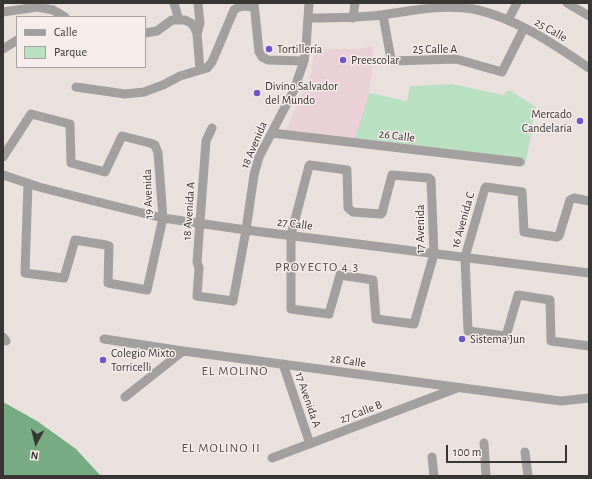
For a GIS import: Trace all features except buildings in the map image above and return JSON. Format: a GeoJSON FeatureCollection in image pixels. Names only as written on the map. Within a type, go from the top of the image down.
{"type":"FeatureCollection","features":[{"type":"Feature","properties":{"kind":"street"},"geometry":{"type":"LineString","coordinates":[[174,3],[179,20]]}},
{"type":"Feature","properties":{"kind":"street"},"geometry":{"type":"LineString","coordinates":[[197,34],[200,23],[198,3]]}},
{"type":"Feature","properties":{"kind":"street","name":"18 Avenida"},"geometry":{"type":"LineString","coordinates":[[233,301],[254,175],[259,157],[294,90],[304,61],[309,3]]}},
{"type":"Feature","properties":{"kind":"street"},"geometry":{"type":"LineString","coordinates":[[353,18],[355,3]]}},
{"type":"Feature","properties":{"kind":"street"},"geometry":{"type":"LineString","coordinates":[[508,20],[517,3]]}},
{"type":"Feature","properties":{"kind":"street"},"geometry":{"type":"LineString","coordinates":[[567,3],[589,16]]}},
{"type":"Feature","properties":{"kind":"street"},"geometry":{"type":"LineString","coordinates":[[76,87],[125,94],[144,92],[163,86],[180,76],[207,68],[211,64],[234,10],[241,6],[254,5],[259,52],[262,57],[268,60],[304,61]]}},
{"type":"Feature","properties":{"kind":"street","name":"25 Calle"},"geometry":{"type":"LineString","coordinates":[[308,18],[353,18],[383,15],[425,6],[452,8],[472,6],[524,28],[557,46],[589,68]]}},
{"type":"Feature","properties":{"kind":"street"},"geometry":{"type":"LineString","coordinates":[[3,12],[36,7],[53,10],[63,16]]}},
{"type":"Feature","properties":{"kind":"street","name":"25 Calle A"},"geometry":{"type":"LineString","coordinates":[[383,15],[392,61],[456,59],[502,72],[524,28]]}},
{"type":"Feature","properties":{"kind":"street"},"geometry":{"type":"LineString","coordinates":[[146,33],[157,31],[172,20],[185,20],[191,23],[197,34],[200,69]]}},
{"type":"Feature","properties":{"kind":"street"},"geometry":{"type":"LineString","coordinates":[[3,49],[16,41]]}},
{"type":"Feature","properties":{"kind":"street","name":"19 Avenida"},"geometry":{"type":"LineString","coordinates":[[3,157],[31,114],[70,124],[71,163],[105,172],[122,136],[155,145],[158,153],[163,218],[147,290],[108,283],[109,246],[75,240],[64,278],[25,273],[28,183]]}},
{"type":"Feature","properties":{"kind":"street","name":"18 Avenida A"},"geometry":{"type":"LineString","coordinates":[[212,128],[206,141],[197,262],[197,296],[233,301]]}},
{"type":"Feature","properties":{"kind":"street","name":"26 Calle"},"geometry":{"type":"LineString","coordinates":[[272,133],[520,162]]}},
{"type":"Feature","properties":{"kind":"street","name":"17 Avenida"},"geometry":{"type":"LineString","coordinates":[[310,165],[347,170],[348,208],[353,212],[379,215],[382,213],[392,175],[429,178],[431,180],[434,254],[414,324],[376,319],[372,280],[340,275],[329,314],[291,309],[291,235],[310,165]]}},
{"type":"Feature","properties":{"kind":"street","name":"27 Calle"},"geometry":{"type":"LineString","coordinates":[[3,175],[100,203],[163,218],[246,230],[589,273]]}},
{"type":"Feature","properties":{"kind":"street","name":"16 Avenida C"},"geometry":{"type":"LineString","coordinates":[[589,201],[574,198],[571,199],[558,237],[524,232],[522,192],[487,187],[485,188],[465,257],[468,331],[506,336],[518,295],[550,300],[551,341],[589,346]]}},
{"type":"Feature","properties":{"kind":"street","name":"28 Calle"},"geometry":{"type":"LineString","coordinates":[[104,339],[183,351],[562,401],[589,398]]}},
{"type":"Feature","properties":{"kind":"street"},"geometry":{"type":"LineString","coordinates":[[125,397],[183,351]]}},
{"type":"Feature","properties":{"kind":"street","name":"17 Avenida A"},"geometry":{"type":"LineString","coordinates":[[283,364],[310,444]]}},
{"type":"Feature","properties":{"kind":"street","name":"27 Calle B"},"geometry":{"type":"LineString","coordinates":[[272,458],[458,388]]}},
{"type":"Feature","properties":{"kind":"street"},"geometry":{"type":"LineString","coordinates":[[484,444],[486,476]]}},
{"type":"Feature","properties":{"kind":"street"},"geometry":{"type":"LineString","coordinates":[[525,452],[528,476]]}},
{"type":"Feature","properties":{"kind":"street"},"geometry":{"type":"LineString","coordinates":[[432,457],[434,476]]}},
{"type":"Feature","properties":{"kind":"shaded area"},"geometry":{"type":"Polygon","coordinates":[[[373,46],[372,72],[369,93],[352,145],[284,135],[311,74],[315,49],[359,49],[373,46]]]}},
{"type":"Feature","properties":{"kind":"green space"},"geometry":{"type":"Polygon","coordinates":[[[452,84],[503,95],[509,90],[536,107],[525,166],[352,145],[369,93],[407,101],[410,86],[452,84]]]}},
{"type":"Feature","properties":{"kind":"green space"},"geometry":{"type":"Polygon","coordinates":[[[3,402],[37,421],[76,449],[101,476],[3,476],[3,402]]]}},
{"type":"Feature","properties":{"kind":"place","name":"Tortillería"},"geometry":{"type":"Point","coordinates":[269,49]}},
{"type":"Feature","properties":{"kind":"place","name":"Preescolar"},"geometry":{"type":"Point","coordinates":[343,60]}},
{"type":"Feature","properties":{"kind":"place","name":"Divino Salvador del Mundo"},"geometry":{"type":"Point","coordinates":[257,93]}},
{"type":"Feature","properties":{"kind":"place","name":"Mercado Candelaria"},"geometry":{"type":"Point","coordinates":[580,121]}},
{"type":"Feature","properties":{"kind":"place","name":"Sistema Jun"},"geometry":{"type":"Point","coordinates":[462,339]}},
{"type":"Feature","properties":{"kind":"place","name":"Colegio Mixto Torricelli"},"geometry":{"type":"Point","coordinates":[103,360]}},
{"type":"Feature","properties":{"kind":"district","name":"PROYECTO 4.3"},"geometry":{"type":"Point","coordinates":[317,267]}},
{"type":"Feature","properties":{"kind":"district","name":"EL MOLINO"},"geometry":{"type":"Point","coordinates":[235,371]}},
{"type":"Feature","properties":{"kind":"district","name":"EL MOLINO II"},"geometry":{"type":"Point","coordinates":[221,448]}}]}
